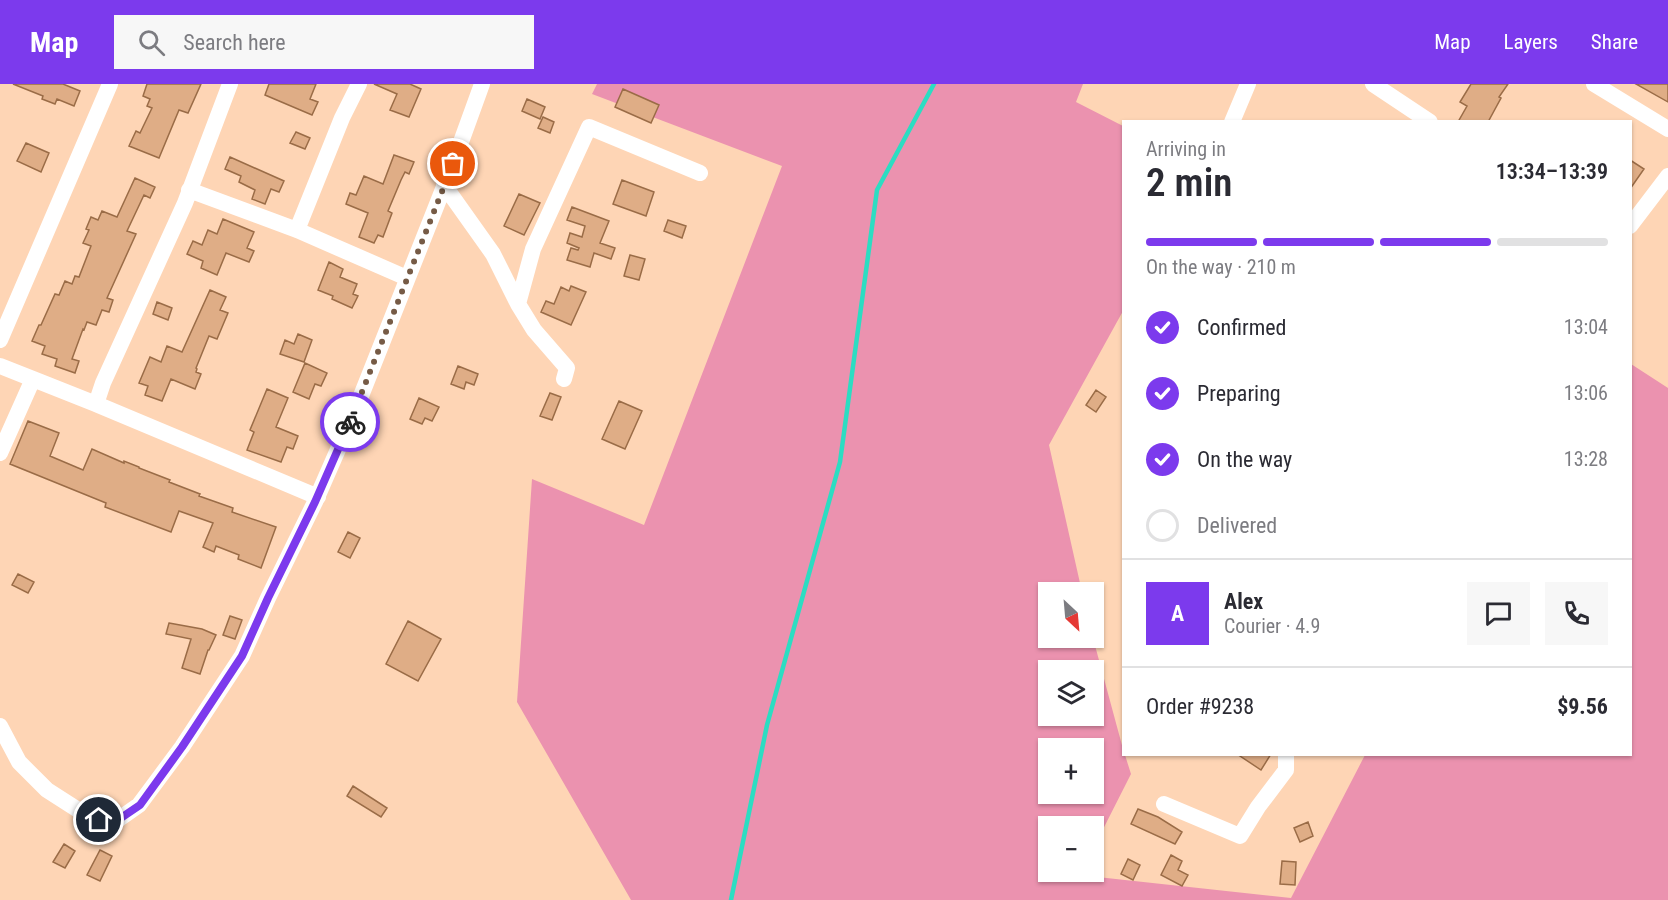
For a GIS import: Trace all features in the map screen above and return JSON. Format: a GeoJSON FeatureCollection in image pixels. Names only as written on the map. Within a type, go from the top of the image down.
{"type":"FeatureCollection","features":[{"type":"Feature","properties":{"kind":"street"},"geometry":{"type":"LineString","coordinates":[[0,340],[110,84]]}},
{"type":"Feature","properties":{"kind":"street"},"geometry":{"type":"LineString","coordinates":[[96,404],[189,190],[230,84]]}},
{"type":"Feature","properties":{"kind":"street"},"geometry":{"type":"LineString","coordinates":[[297,230],[342,118],[359,84]]}},
{"type":"Feature","properties":{"kind":"street"},"geometry":{"type":"LineString","coordinates":[[0,726],[20,762],[47,790],[86,815],[112,824],[140,805],[182,747],[242,656],[318,497],[357,406],[482,84]]}},
{"type":"Feature","properties":{"kind":"street"},"geometry":{"type":"LineString","coordinates":[[1233,120],[1248,84]]}},
{"type":"Feature","properties":{"kind":"street"},"geometry":{"type":"LineString","coordinates":[[1373,84],[1427,120]]}},
{"type":"Feature","properties":{"kind":"street"},"geometry":{"type":"LineString","coordinates":[[1594,84],[1668,129]]}},
{"type":"Feature","properties":{"kind":"street"},"geometry":{"type":"LineString","coordinates":[[518,304],[533,249],[589,126],[700,173]]}},
{"type":"Feature","properties":{"kind":"street"},"geometry":{"type":"LineString","coordinates":[[1632,223],[1668,176]]}},
{"type":"Feature","properties":{"kind":"street"},"geometry":{"type":"LineString","coordinates":[[444,185],[493,254],[534,330],[567,368],[564,379]]}},
{"type":"Feature","properties":{"kind":"street"},"geometry":{"type":"LineString","coordinates":[[189,190],[297,230],[407,278]]}},
{"type":"Feature","properties":{"kind":"street"},"geometry":{"type":"LineString","coordinates":[[0,366],[318,497]]}},
{"type":"Feature","properties":{"kind":"street"},"geometry":{"type":"LineString","coordinates":[[0,453],[33,379]]}},
{"type":"Feature","properties":{"kind":"street"},"geometry":{"type":"LineString","coordinates":[[1164,804],[1240,836],[1258,807],[1286,770],[1286,756]]}},
{"type":"Feature","properties":{"kind":"shaded area"},"geometry":{"type":"Polygon","coordinates":[[[597,84],[1083,84],[1076,102],[1122,125],[1122,313],[1049,445],[1080,582],[1038,582],[1038,648],[1096,648],[1099,660],[1038,660],[1038,726],[1104,726],[1104,679],[1122,747],[1122,756],[1125,756],[1131,774],[1104,827],[1104,816],[1038,816],[1038,882],[1104,882],[1104,878],[1291,898],[1364,756],[1632,756],[1632,365],[1668,388],[1668,900],[631,900],[517,702],[532,479],[644,525],[782,166],[592,94],[597,84]]]}},
{"type":"Feature","properties":{"kind":"building"},"geometry":{"type":"Polygon","coordinates":[[[13,84],[63,84],[80,91],[74,106],[57,99],[55,104],[42,99],[43,96],[13,84]]]}},
{"type":"Feature","properties":{"kind":"building"},"geometry":{"type":"Polygon","coordinates":[[[147,84],[201,84],[188,113],[179,110],[159,158],[129,146],[136,131],[140,133],[152,108],[147,106],[150,99],[143,96],[147,84]]]}},
{"type":"Feature","properties":{"kind":"building"},"geometry":{"type":"Polygon","coordinates":[[[269,84],[316,84],[310,99],[318,102],[312,115],[265,95],[269,84]]]}},
{"type":"Feature","properties":{"kind":"building"},"geometry":{"type":"Polygon","coordinates":[[[374,84],[410,84],[421,89],[409,117],[390,110],[397,94],[374,84]]]}},
{"type":"Feature","properties":{"kind":"building"},"geometry":{"type":"Polygon","coordinates":[[[1471,84],[1508,84],[1499,97],[1501,98],[1489,120],[1459,120],[1467,106],[1460,102],[1471,84]]]}},
{"type":"Feature","properties":{"kind":"building"},"geometry":{"type":"Polygon","coordinates":[[[1636,84],[1668,84],[1668,102],[1636,84]]]}},
{"type":"Feature","properties":{"kind":"building"},"geometry":{"type":"Polygon","coordinates":[[[623,89],[659,105],[651,123],[615,107],[623,89]]]}},
{"type":"Feature","properties":{"kind":"building"},"geometry":{"type":"Polygon","coordinates":[[[527,99],[545,107],[540,119],[522,111],[527,99]]]}},
{"type":"Feature","properties":{"kind":"building"},"geometry":{"type":"Polygon","coordinates":[[[543,117],[554,122],[550,133],[538,128],[543,117]]]}},
{"type":"Feature","properties":{"kind":"building"},"geometry":{"type":"Polygon","coordinates":[[[296,132],[310,138],[305,149],[290,143],[296,132]]]}},
{"type":"Feature","properties":{"kind":"building"},"geometry":{"type":"Polygon","coordinates":[[[26,143],[49,153],[41,172],[17,161],[26,143]]]}},
{"type":"Feature","properties":{"kind":"building"},"geometry":{"type":"Polygon","coordinates":[[[394,155],[414,162],[409,174],[405,172],[388,211],[392,213],[383,237],[378,235],[374,243],[359,237],[368,213],[346,204],[350,193],[356,195],[364,176],[383,184],[394,155]]]}},
{"type":"Feature","properties":{"kind":"building"},"geometry":{"type":"Polygon","coordinates":[[[230,157],[284,181],[279,192],[271,189],[265,204],[252,199],[255,190],[239,182],[241,176],[225,169],[230,157]]]}},
{"type":"Feature","properties":{"kind":"building"},"geometry":{"type":"Polygon","coordinates":[[[1632,161],[1644,169],[1632,186],[1632,161]]]}},
{"type":"Feature","properties":{"kind":"building"},"geometry":{"type":"Polygon","coordinates":[[[135,178],[155,187],[150,198],[144,195],[127,231],[136,234],[107,298],[113,300],[109,312],[102,310],[96,325],[87,322],[83,329],[72,359],[79,361],[75,373],[55,366],[57,359],[42,354],[45,346],[32,341],[55,294],[59,295],[65,281],[72,284],[75,276],[79,277],[91,246],[83,243],[89,230],[86,229],[91,217],[98,220],[102,211],[117,217],[135,178]]]}},
{"type":"Feature","properties":{"kind":"building"},"geometry":{"type":"Polygon","coordinates":[[[622,180],[654,192],[646,216],[613,204],[622,180]]]}},
{"type":"Feature","properties":{"kind":"building"},"geometry":{"type":"Polygon","coordinates":[[[519,194],[540,203],[524,235],[504,226],[519,194]]]}},
{"type":"Feature","properties":{"kind":"building"},"geometry":{"type":"Polygon","coordinates":[[[572,207],[609,221],[600,243],[615,248],[611,259],[594,253],[590,267],[567,260],[571,248],[578,250],[579,248],[567,243],[570,233],[582,237],[585,226],[567,220],[572,207]]]}},
{"type":"Feature","properties":{"kind":"building"},"geometry":{"type":"Polygon","coordinates":[[[223,219],[254,232],[247,248],[254,251],[249,262],[226,253],[217,275],[201,268],[203,261],[187,254],[193,241],[202,245],[208,230],[217,234],[223,219]]]}},
{"type":"Feature","properties":{"kind":"building"},"geometry":{"type":"Polygon","coordinates":[[[668,220],[686,226],[682,238],[664,231],[668,220]]]}},
{"type":"Feature","properties":{"kind":"building"},"geometry":{"type":"Polygon","coordinates":[[[630,255],[645,259],[639,280],[624,276],[630,255]]]}},
{"type":"Feature","properties":{"kind":"building"},"geometry":{"type":"Polygon","coordinates":[[[329,262],[343,269],[340,277],[357,284],[353,294],[358,296],[352,308],[318,290],[329,262]]]}},
{"type":"Feature","properties":{"kind":"building"},"geometry":{"type":"Polygon","coordinates":[[[571,286],[586,292],[571,325],[541,312],[546,301],[554,304],[561,287],[569,291],[571,286]]]}},
{"type":"Feature","properties":{"kind":"building"},"geometry":{"type":"Polygon","coordinates":[[[210,290],[226,297],[220,310],[228,313],[217,339],[209,336],[196,368],[196,372],[201,374],[195,389],[171,379],[162,401],[145,395],[148,386],[139,383],[150,357],[161,362],[167,346],[182,352],[210,290]]]}},
{"type":"Feature","properties":{"kind":"building"},"geometry":{"type":"Polygon","coordinates":[[[157,302],[172,308],[168,320],[153,314],[157,302]]]}},
{"type":"Feature","properties":{"kind":"building"},"geometry":{"type":"Polygon","coordinates":[[[298,334],[312,340],[304,362],[280,354],[285,340],[294,344],[298,334]]]}},
{"type":"Feature","properties":{"kind":"building"},"geometry":{"type":"Polygon","coordinates":[[[305,363],[327,373],[321,386],[315,384],[309,399],[293,392],[305,363]]]}},
{"type":"Feature","properties":{"kind":"building"},"geometry":{"type":"Polygon","coordinates":[[[458,366],[478,374],[474,385],[466,382],[464,389],[451,384],[458,366]]]}},
{"type":"Feature","properties":{"kind":"building"},"geometry":{"type":"Polygon","coordinates":[[[267,389],[288,398],[276,427],[298,436],[293,449],[287,447],[281,462],[247,450],[254,432],[250,430],[267,389]]]}},
{"type":"Feature","properties":{"kind":"building"},"geometry":{"type":"Polygon","coordinates":[[[1096,390],[1106,397],[1096,412],[1086,405],[1096,390]]]}},
{"type":"Feature","properties":{"kind":"building"},"geometry":{"type":"Polygon","coordinates":[[[550,393],[561,397],[552,420],[540,416],[550,393]]]}},
{"type":"Feature","properties":{"kind":"building"},"geometry":{"type":"Polygon","coordinates":[[[419,398],[439,407],[432,421],[425,418],[422,424],[410,419],[419,398]]]}},
{"type":"Feature","properties":{"kind":"building"},"geometry":{"type":"Polygon","coordinates":[[[619,401],[642,411],[625,449],[602,439],[619,401]]]}},
{"type":"Feature","properties":{"kind":"building"},"geometry":{"type":"Polygon","coordinates":[[[28,421],[59,433],[50,456],[83,470],[92,449],[170,480],[169,482],[200,494],[199,496],[233,508],[232,512],[276,527],[261,568],[238,559],[239,555],[216,546],[214,552],[203,547],[213,523],[179,511],[171,532],[105,507],[106,503],[10,464],[28,421]]]}},
{"type":"Feature","properties":{"kind":"building"},"geometry":{"type":"Polygon","coordinates":[[[348,532],[360,538],[350,558],[338,552],[348,532]]]}},
{"type":"Feature","properties":{"kind":"building"},"geometry":{"type":"Polygon","coordinates":[[[18,574],[34,582],[28,593],[12,585],[18,574]]]}},
{"type":"Feature","properties":{"kind":"building"},"geometry":{"type":"Polygon","coordinates":[[[230,616],[242,620],[235,639],[223,635],[230,616]]]}},
{"type":"Feature","properties":{"kind":"building"},"geometry":{"type":"Polygon","coordinates":[[[408,621],[441,639],[418,681],[386,664],[408,621]]]}},
{"type":"Feature","properties":{"kind":"building"},"geometry":{"type":"Polygon","coordinates":[[[169,623],[202,629],[216,635],[200,674],[182,668],[191,639],[166,634],[169,623]]]}},
{"type":"Feature","properties":{"kind":"building"},"geometry":{"type":"Polygon","coordinates":[[[1240,756],[1270,756],[1261,770],[1240,756]]]}},
{"type":"Feature","properties":{"kind":"building"},"geometry":{"type":"Polygon","coordinates":[[[353,786],[387,808],[381,817],[347,796],[353,786]]]}},
{"type":"Feature","properties":{"kind":"building"},"geometry":{"type":"Polygon","coordinates":[[[1138,809],[1158,817],[1182,832],[1175,844],[1131,824],[1138,809]]]}},
{"type":"Feature","properties":{"kind":"building"},"geometry":{"type":"Polygon","coordinates":[[[1308,822],[1313,836],[1300,842],[1294,828],[1308,822]]]}},
{"type":"Feature","properties":{"kind":"building"},"geometry":{"type":"Polygon","coordinates":[[[64,844],[75,851],[65,868],[53,862],[64,844]]]}},
{"type":"Feature","properties":{"kind":"building"},"geometry":{"type":"Polygon","coordinates":[[[100,850],[112,856],[100,881],[87,875],[100,850]]]}},
{"type":"Feature","properties":{"kind":"building"},"geometry":{"type":"Polygon","coordinates":[[[1171,855],[1182,861],[1178,870],[1188,875],[1182,886],[1161,875],[1171,855]]]}},
{"type":"Feature","properties":{"kind":"building"},"geometry":{"type":"Polygon","coordinates":[[[1128,859],[1140,865],[1133,880],[1121,874],[1128,859]]]}},
{"type":"Feature","properties":{"kind":"building"},"geometry":{"type":"Polygon","coordinates":[[[1282,861],[1296,862],[1295,885],[1280,884],[1282,861]]]}},
{"type":"Feature","properties":{"kind":"waterway"},"geometry":{"type":"LineString","coordinates":[[731,900],[767,725],[840,462],[877,190],[934,84]]}},
{"type":"Feature","properties":{"kind":"way so far"},"geometry":{"type":"LineString","coordinates":[[350,422],[453,164]]}},
{"type":"Feature","properties":{"kind":"route"},"geometry":{"type":"LineString","coordinates":[[99,820],[112,824],[140,805],[182,747],[242,656],[350,422]]}}]}
